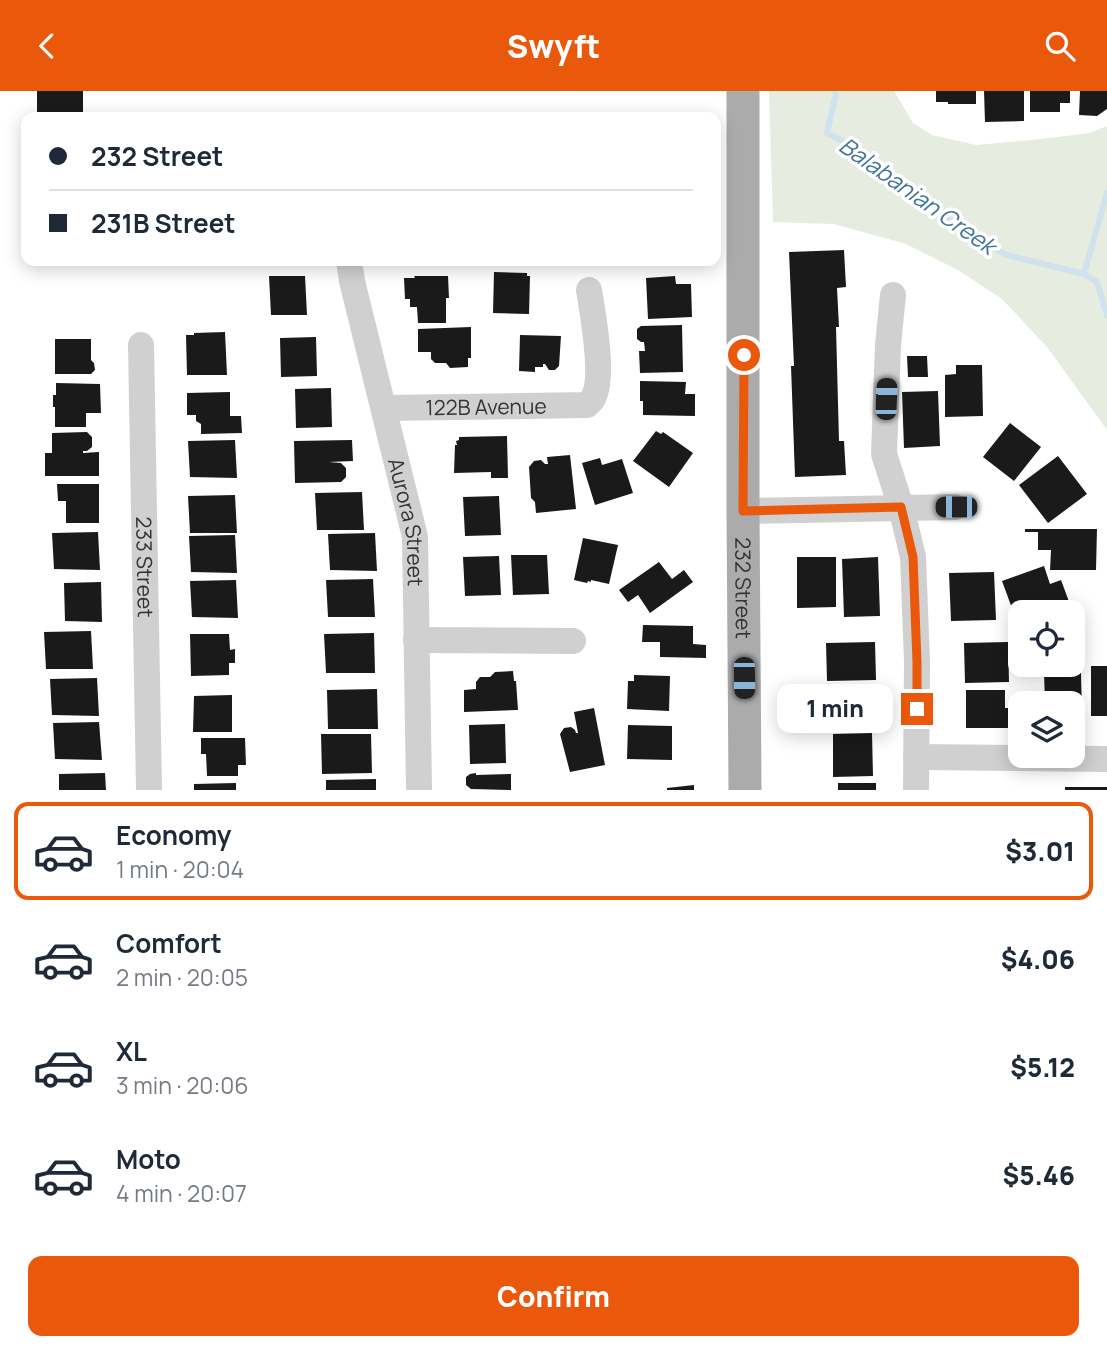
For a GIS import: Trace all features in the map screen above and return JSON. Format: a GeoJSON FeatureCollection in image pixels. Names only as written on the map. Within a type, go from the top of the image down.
{"type":"FeatureCollection","features":[{"type":"Feature","properties":{"kind":"main road","name":"232 Street"},"geometry":{"type":"LineString","coordinates":[[743,91],[745,790]]}},
{"type":"Feature","properties":{"kind":"street","name":"Aurora Street"},"geometry":{"type":"LineString","coordinates":[[350,266],[415,537],[419,790]]}},
{"type":"Feature","properties":{"kind":"street","name":"122B Avenue"},"geometry":{"type":"LineString","coordinates":[[384,408],[587,405],[594,396],[597,383],[597,344],[589,291]]}},
{"type":"Feature","properties":{"kind":"street"},"geometry":{"type":"LineString","coordinates":[[893,295],[888,345],[884,454],[913,557],[917,662],[916,790]]}},
{"type":"Feature","properties":{"kind":"street","name":"233 Street"},"geometry":{"type":"LineString","coordinates":[[141,345],[149,790]]}},
{"type":"Feature","properties":{"kind":"street"},"geometry":{"type":"LineString","coordinates":[[743,511],[956,507]]}},
{"type":"Feature","properties":{"kind":"street"},"geometry":{"type":"LineString","coordinates":[[416,640],[573,641]]}},
{"type":"Feature","properties":{"kind":"street"},"geometry":{"type":"LineString","coordinates":[[916,757],[1107,758]]}},
{"type":"Feature","properties":{"kind":"shaded area"},"geometry":{"type":"Polygon","coordinates":[[[769,91],[894,91],[913,123],[932,135],[976,145],[1090,133],[1107,126],[1107,430],[1047,347],[1002,299],[958,270],[906,244],[834,224],[773,222],[769,91]]]}},
{"type":"Feature","properties":{"kind":"building"},"geometry":{"type":"Polygon","coordinates":[[[37,91],[83,91],[83,112],[37,112],[37,91]]]}},
{"type":"Feature","properties":{"kind":"building"},"geometry":{"type":"Polygon","coordinates":[[[936,91],[976,91],[976,104],[936,102],[936,91]]]}},
{"type":"Feature","properties":{"kind":"building"},"geometry":{"type":"Polygon","coordinates":[[[984,91],[1024,91],[1024,121],[985,122],[984,91]]]}},
{"type":"Feature","properties":{"kind":"building"},"geometry":{"type":"Polygon","coordinates":[[[1030,91],[1070,91],[1070,103],[1060,103],[1060,112],[1030,112],[1030,91]]]}},
{"type":"Feature","properties":{"kind":"building"},"geometry":{"type":"Polygon","coordinates":[[[1080,91],[1107,91],[1107,109],[1097,116],[1079,115],[1080,91]]]}},
{"type":"Feature","properties":{"kind":"building"},"geometry":{"type":"Polygon","coordinates":[[[844,250],[846,287],[837,288],[839,327],[836,327],[839,441],[844,441],[846,475],[795,477],[789,252],[844,250]]]}},
{"type":"Feature","properties":{"kind":"building"},"geometry":{"type":"Polygon","coordinates":[[[494,272],[527,273],[527,276],[530,276],[529,314],[493,313],[494,272]]]}},
{"type":"Feature","properties":{"kind":"building"},"geometry":{"type":"Polygon","coordinates":[[[269,276],[305,276],[307,315],[271,315],[269,276]]]}},
{"type":"Feature","properties":{"kind":"building"},"geometry":{"type":"Polygon","coordinates":[[[414,276],[448,276],[446,323],[418,323],[417,307],[410,307],[410,299],[405,299],[404,278],[415,278],[414,276]]]}},
{"type":"Feature","properties":{"kind":"building"},"geometry":{"type":"Polygon","coordinates":[[[675,276],[676,284],[691,284],[692,317],[648,319],[646,278],[675,276]]]}},
{"type":"Feature","properties":{"kind":"building"},"geometry":{"type":"Polygon","coordinates":[[[682,325],[683,372],[640,373],[639,351],[645,351],[644,342],[637,339],[637,329],[641,326],[682,325]]]}},
{"type":"Feature","properties":{"kind":"building"},"geometry":{"type":"Polygon","coordinates":[[[471,327],[471,358],[468,358],[468,367],[450,368],[446,363],[435,363],[431,359],[431,352],[418,352],[418,329],[471,327]]]}},
{"type":"Feature","properties":{"kind":"building"},"geometry":{"type":"Polygon","coordinates":[[[225,332],[227,375],[187,375],[186,335],[225,332]]]}},
{"type":"Feature","properties":{"kind":"building"},"geometry":{"type":"Polygon","coordinates":[[[520,335],[561,336],[559,366],[555,370],[549,370],[543,364],[543,367],[535,367],[535,372],[519,371],[520,335]]]}},
{"type":"Feature","properties":{"kind":"building"},"geometry":{"type":"Polygon","coordinates":[[[316,337],[317,376],[281,377],[280,338],[316,337]]]}},
{"type":"Feature","properties":{"kind":"building"},"geometry":{"type":"Polygon","coordinates":[[[55,339],[91,339],[91,360],[95,370],[91,374],[55,374],[55,339]]]}},
{"type":"Feature","properties":{"kind":"building"},"geometry":{"type":"Polygon","coordinates":[[[907,356],[927,356],[928,377],[908,377],[907,356]]]}},
{"type":"Feature","properties":{"kind":"building"},"geometry":{"type":"Polygon","coordinates":[[[956,365],[982,365],[983,416],[945,417],[945,375],[956,374],[956,365]]]}},
{"type":"Feature","properties":{"kind":"building"},"geometry":{"type":"Polygon","coordinates":[[[640,381],[686,382],[685,394],[695,394],[695,416],[643,415],[640,381]]]}},
{"type":"Feature","properties":{"kind":"building"},"geometry":{"type":"Polygon","coordinates":[[[56,383],[100,384],[101,413],[86,413],[86,427],[55,427],[53,395],[56,395],[56,383]]]}},
{"type":"Feature","properties":{"kind":"building"},"geometry":{"type":"Polygon","coordinates":[[[331,388],[332,427],[296,428],[295,389],[331,388]]]}},
{"type":"Feature","properties":{"kind":"building"},"geometry":{"type":"Polygon","coordinates":[[[938,391],[940,446],[904,448],[902,392],[938,391]]]}},
{"type":"Feature","properties":{"kind":"building"},"geometry":{"type":"Polygon","coordinates":[[[230,392],[230,416],[241,416],[242,433],[201,434],[201,424],[196,421],[196,415],[187,415],[187,393],[230,392]]]}},
{"type":"Feature","properties":{"kind":"building"},"geometry":{"type":"Polygon","coordinates":[[[1010,423],[1041,447],[1014,481],[983,457],[1010,423]]]}},
{"type":"Feature","properties":{"kind":"building"},"geometry":{"type":"Polygon","coordinates":[[[656,431],[661,434],[663,432],[693,453],[669,487],[633,461],[656,431]]]}},
{"type":"Feature","properties":{"kind":"building"},"geometry":{"type":"Polygon","coordinates":[[[87,432],[92,437],[92,447],[83,453],[99,452],[99,476],[45,476],[45,453],[52,453],[52,433],[87,432]]]}},
{"type":"Feature","properties":{"kind":"building"},"geometry":{"type":"Polygon","coordinates":[[[507,436],[508,478],[491,478],[491,472],[454,473],[455,445],[459,437],[507,436]]]}},
{"type":"Feature","properties":{"kind":"building"},"geometry":{"type":"Polygon","coordinates":[[[235,440],[237,478],[190,477],[188,441],[235,440]]]}},
{"type":"Feature","properties":{"kind":"building"},"geometry":{"type":"Polygon","coordinates":[[[352,440],[353,461],[329,462],[341,463],[346,468],[346,477],[341,482],[295,483],[294,441],[352,440]]]}},
{"type":"Feature","properties":{"kind":"building"},"geometry":{"type":"Polygon","coordinates":[[[570,455],[576,509],[536,513],[535,502],[531,498],[529,467],[534,461],[541,460],[548,464],[547,457],[570,455]]]}},
{"type":"Feature","properties":{"kind":"building"},"geometry":{"type":"Polygon","coordinates":[[[1058,456],[1087,494],[1048,523],[1019,485],[1058,456]]]}},
{"type":"Feature","properties":{"kind":"building"},"geometry":{"type":"Polygon","coordinates":[[[600,458],[602,465],[622,459],[633,493],[595,505],[582,463],[600,458]]]}},
{"type":"Feature","properties":{"kind":"building"},"geometry":{"type":"Polygon","coordinates":[[[57,484],[99,484],[99,523],[66,523],[66,501],[58,501],[57,484]]]}},
{"type":"Feature","properties":{"kind":"building"},"geometry":{"type":"Polygon","coordinates":[[[362,492],[364,530],[317,530],[315,493],[362,492]]]}},
{"type":"Feature","properties":{"kind":"building"},"geometry":{"type":"Polygon","coordinates":[[[235,495],[237,533],[190,533],[188,496],[235,495]]]}},
{"type":"Feature","properties":{"kind":"building"},"geometry":{"type":"Polygon","coordinates":[[[499,496],[501,535],[465,536],[463,497],[499,496]]]}},
{"type":"Feature","properties":{"kind":"building"},"geometry":{"type":"Polygon","coordinates":[[[1025,529],[1097,529],[1096,570],[1050,570],[1051,550],[1038,550],[1038,532],[1025,532],[1025,529]]]}},
{"type":"Feature","properties":{"kind":"building"},"geometry":{"type":"Polygon","coordinates":[[[98,532],[100,570],[54,569],[52,533],[98,532]]]}},
{"type":"Feature","properties":{"kind":"building"},"geometry":{"type":"Polygon","coordinates":[[[375,533],[377,571],[330,570],[328,534],[375,533]]]}},
{"type":"Feature","properties":{"kind":"building"},"geometry":{"type":"Polygon","coordinates":[[[235,535],[237,573],[191,572],[189,536],[235,535]]]}},
{"type":"Feature","properties":{"kind":"building"},"geometry":{"type":"Polygon","coordinates":[[[583,538],[618,545],[609,584],[574,580],[583,538]]]}},
{"type":"Feature","properties":{"kind":"building"},"geometry":{"type":"Polygon","coordinates":[[[511,555],[547,555],[549,594],[513,595],[511,555]]]}},
{"type":"Feature","properties":{"kind":"building"},"geometry":{"type":"Polygon","coordinates":[[[499,556],[501,595],[465,596],[463,557],[499,556]]]}},
{"type":"Feature","properties":{"kind":"building"},"geometry":{"type":"Polygon","coordinates":[[[797,557],[836,557],[836,607],[797,608],[797,557]]]}},
{"type":"Feature","properties":{"kind":"building"},"geometry":{"type":"Polygon","coordinates":[[[878,557],[880,616],[844,617],[842,559],[878,557]]]}},
{"type":"Feature","properties":{"kind":"building"},"geometry":{"type":"Polygon","coordinates":[[[659,562],[672,579],[684,570],[693,582],[650,613],[638,595],[628,602],[619,590],[659,562]]]}},
{"type":"Feature","properties":{"kind":"building"},"geometry":{"type":"Polygon","coordinates":[[[1044,566],[1050,584],[1061,580],[1068,600],[1009,600],[1002,581],[1044,566]]]}},
{"type":"Feature","properties":{"kind":"building"},"geometry":{"type":"Polygon","coordinates":[[[994,572],[996,620],[951,621],[949,573],[994,572]]]}},
{"type":"Feature","properties":{"kind":"building"},"geometry":{"type":"Polygon","coordinates":[[[373,579],[375,617],[328,617],[326,580],[373,579]]]}},
{"type":"Feature","properties":{"kind":"building"},"geometry":{"type":"Polygon","coordinates":[[[236,580],[238,618],[192,617],[190,581],[236,580]]]}},
{"type":"Feature","properties":{"kind":"building"},"geometry":{"type":"Polygon","coordinates":[[[101,582],[102,622],[65,621],[64,583],[101,582]]]}},
{"type":"Feature","properties":{"kind":"building"},"geometry":{"type":"Polygon","coordinates":[[[643,625],[693,626],[693,644],[706,645],[706,658],[660,657],[660,642],[642,642],[643,625]]]}},
{"type":"Feature","properties":{"kind":"building"},"geometry":{"type":"Polygon","coordinates":[[[91,631],[93,669],[46,669],[44,632],[91,631]]]}},
{"type":"Feature","properties":{"kind":"building"},"geometry":{"type":"Polygon","coordinates":[[[374,633],[375,673],[326,673],[324,634],[374,633]]]}},
{"type":"Feature","properties":{"kind":"building"},"geometry":{"type":"Polygon","coordinates":[[[190,634],[229,634],[230,650],[235,649],[235,663],[229,663],[229,675],[191,676],[190,634]]]}},
{"type":"Feature","properties":{"kind":"building"},"geometry":{"type":"Polygon","coordinates":[[[875,642],[876,680],[827,681],[826,643],[875,642]]]}},
{"type":"Feature","properties":{"kind":"building"},"geometry":{"type":"Polygon","coordinates":[[[1008,642],[1009,682],[965,683],[964,643],[1008,642]]]}},
{"type":"Feature","properties":{"kind":"building"},"geometry":{"type":"Polygon","coordinates":[[[1091,666],[1107,666],[1107,716],[1091,716],[1091,666]]]}},
{"type":"Feature","properties":{"kind":"building"},"geometry":{"type":"Polygon","coordinates":[[[513,671],[518,710],[464,712],[464,690],[476,689],[476,682],[480,677],[490,677],[495,672],[513,671]]]}},
{"type":"Feature","properties":{"kind":"building"},"geometry":{"type":"Polygon","coordinates":[[[634,675],[670,676],[669,711],[627,709],[628,681],[634,681],[634,675]]]}},
{"type":"Feature","properties":{"kind":"building"},"geometry":{"type":"Polygon","coordinates":[[[1044,677],[1081,677],[1081,691],[1045,691],[1044,677]]]}},
{"type":"Feature","properties":{"kind":"building"},"geometry":{"type":"Polygon","coordinates":[[[97,678],[99,716],[52,715],[50,679],[97,678]]]}},
{"type":"Feature","properties":{"kind":"building"},"geometry":{"type":"Polygon","coordinates":[[[868,687],[869,726],[825,728],[824,688],[868,687]]]}},
{"type":"Feature","properties":{"kind":"building"},"geometry":{"type":"Polygon","coordinates":[[[377,689],[378,729],[328,729],[327,690],[377,689]]]}},
{"type":"Feature","properties":{"kind":"building"},"geometry":{"type":"Polygon","coordinates":[[[966,690],[1005,690],[1008,728],[966,728],[966,690]]]}},
{"type":"Feature","properties":{"kind":"building"},"geometry":{"type":"Polygon","coordinates":[[[232,695],[232,732],[193,732],[194,696],[232,695]]]}},
{"type":"Feature","properties":{"kind":"building"},"geometry":{"type":"Polygon","coordinates":[[[594,708],[605,765],[570,772],[560,734],[564,728],[571,727],[578,733],[574,712],[594,708]]]}},
{"type":"Feature","properties":{"kind":"building"},"geometry":{"type":"Polygon","coordinates":[[[99,722],[102,760],[55,759],[53,723],[99,722]]]}},
{"type":"Feature","properties":{"kind":"building"},"geometry":{"type":"Polygon","coordinates":[[[505,724],[506,763],[470,764],[469,725],[505,724]]]}},
{"type":"Feature","properties":{"kind":"building"},"geometry":{"type":"Polygon","coordinates":[[[628,725],[672,726],[672,760],[627,759],[628,725]]]}},
{"type":"Feature","properties":{"kind":"building"},"geometry":{"type":"Polygon","coordinates":[[[872,733],[873,776],[833,777],[833,734],[872,733]]]}},
{"type":"Feature","properties":{"kind":"building"},"geometry":{"type":"Polygon","coordinates":[[[321,734],[371,734],[372,773],[322,774],[321,734]]]}},
{"type":"Feature","properties":{"kind":"building"},"geometry":{"type":"Polygon","coordinates":[[[201,738],[245,738],[246,765],[238,765],[238,776],[207,776],[206,754],[201,754],[201,738]]]}},
{"type":"Feature","properties":{"kind":"building"},"geometry":{"type":"Polygon","coordinates":[[[105,773],[106,790],[59,790],[59,774],[105,773]]]}},
{"type":"Feature","properties":{"kind":"building"},"geometry":{"type":"Polygon","coordinates":[[[476,773],[511,774],[511,790],[471,789],[466,785],[466,777],[476,773]]]}},
{"type":"Feature","properties":{"kind":"building"},"geometry":{"type":"Polygon","coordinates":[[[376,779],[376,790],[326,790],[326,780],[376,779]]]}},
{"type":"Feature","properties":{"kind":"building"},"geometry":{"type":"Polygon","coordinates":[[[236,783],[236,790],[194,790],[194,784],[236,783]]]}},
{"type":"Feature","properties":{"kind":"building"},"geometry":{"type":"Polygon","coordinates":[[[838,783],[876,783],[876,790],[838,790],[838,783]]]}},
{"type":"Feature","properties":{"kind":"building"},"geometry":{"type":"Polygon","coordinates":[[[694,785],[694,790],[667,790],[667,788],[694,785]]]}},
{"type":"Feature","properties":{"kind":"building"},"geometry":{"type":"Polygon","coordinates":[[[1065,787],[1107,787],[1107,790],[1065,790],[1065,787]]]}},
{"type":"Feature","properties":{"kind":"waterway","name":"Balabanian Creek"},"geometry":{"type":"LineString","coordinates":[[834,91],[836,94],[827,133],[861,150],[896,182],[946,218],[1006,255],[1084,274],[1097,282],[1107,315]]}},
{"type":"Feature","properties":{"kind":"waterway"},"geometry":{"type":"LineString","coordinates":[[1084,274],[1107,193]]}},
{"type":"Feature","properties":{"kind":"route"},"geometry":{"type":"LineString","coordinates":[[744,355],[743,511],[901,507],[913,557],[917,709]]}}]}
